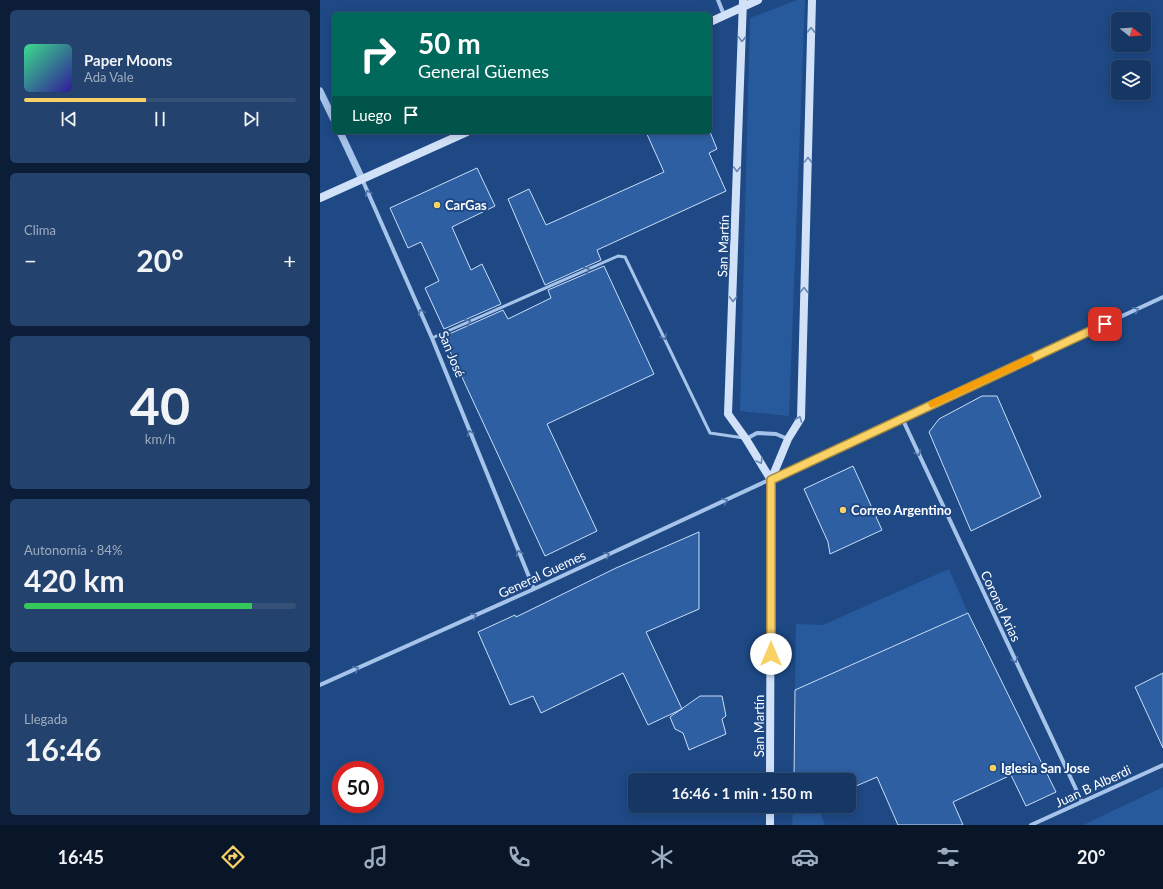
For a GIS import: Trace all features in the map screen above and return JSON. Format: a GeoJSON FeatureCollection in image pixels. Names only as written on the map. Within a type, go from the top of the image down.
{"type":"FeatureCollection","features":[{"type":"Feature","properties":{"kind":"main road"},"geometry":{"type":"LineString","coordinates":[[712,21],[743,3],[758,0]]}},
{"type":"Feature","properties":{"kind":"main road","name":"San Martín"},"geometry":{"type":"LineString","coordinates":[[770,773],[771,480],[788,439],[801,418],[812,0]]}},
{"type":"Feature","properties":{"kind":"main road","name":"San Martín"},"geometry":{"type":"LineString","coordinates":[[743,3],[728,414],[746,439],[771,480]]}},
{"type":"Feature","properties":{"kind":"main road"},"geometry":{"type":"LineString","coordinates":[[320,198],[463,134]]}},
{"type":"Feature","properties":{"kind":"main road"},"geometry":{"type":"LineString","coordinates":[[770,813],[770,825]]}},
{"type":"Feature","properties":{"kind":"street"},"geometry":{"type":"LineString","coordinates":[[718,0],[724,15]]}},
{"type":"Feature","properties":{"kind":"street"},"geometry":{"type":"LineString","coordinates":[[320,91],[332,116]]}},
{"type":"Feature","properties":{"kind":"street","name":"San José"},"geometry":{"type":"LineString","coordinates":[[341,134],[432,338],[534,589]]}},
{"type":"Feature","properties":{"kind":"street","name":"General Guemes"},"geometry":{"type":"LineString","coordinates":[[320,685],[771,480],[1163,297]]}},
{"type":"Feature","properties":{"kind":"street","name":"Coronel Arias"},"geometry":{"type":"LineString","coordinates":[[902,418],[1082,802]]}},
{"type":"Feature","properties":{"kind":"street"},"geometry":{"type":"LineString","coordinates":[[746,439],[757,433],[776,434],[788,439]]}},
{"type":"Feature","properties":{"kind":"street","name":"Juan B Alberdi"},"geometry":{"type":"LineString","coordinates":[[1031,825],[1163,765]]}},
{"type":"Feature","properties":{"kind":"lane"},"geometry":{"type":"LineString","coordinates":[[432,338],[618,256],[625,257],[710,434],[746,439]]}},
{"type":"Feature","properties":{"kind":"shaded area"},"geometry":{"type":"Polygon","coordinates":[[[797,0],[805,0],[789,416],[740,411],[750,18],[797,0]]]}},
{"type":"Feature","properties":{"kind":"shaded area"},"geometry":{"type":"Polygon","coordinates":[[[949,569],[968,613],[795,690],[796,624],[823,625],[949,569]]]}},
{"type":"Feature","properties":{"kind":"shaded area"},"geometry":{"type":"Polygon","coordinates":[[[1163,787],[1163,825],[1083,825],[1163,787]]]}},
{"type":"Feature","properties":{"kind":"shaded area"},"geometry":{"type":"Polygon","coordinates":[[[793,813],[821,813],[825,825],[792,825],[793,813]]]}},
{"type":"Feature","properties":{"kind":"building"},"geometry":{"type":"Polygon","coordinates":[[[647,134],[711,134],[717,149],[709,153],[726,191],[597,250],[601,260],[545,285],[508,199],[529,189],[546,225],[664,172],[647,134]]]}},
{"type":"Feature","properties":{"kind":"building"},"geometry":{"type":"Polygon","coordinates":[[[477,168],[495,206],[452,227],[471,270],[482,264],[501,304],[444,329],[425,288],[439,281],[421,242],[408,248],[390,208],[477,168]]]}},
{"type":"Feature","properties":{"kind":"building"},"geometry":{"type":"Polygon","coordinates":[[[604,266],[654,374],[547,424],[597,531],[545,556],[448,347],[452,346],[447,335],[503,310],[508,319],[551,298],[548,290],[604,266]]]}},
{"type":"Feature","properties":{"kind":"building"},"geometry":{"type":"Polygon","coordinates":[[[982,396],[997,396],[1041,497],[971,531],[929,432],[939,419],[982,396]]]}},
{"type":"Feature","properties":{"kind":"building","name":"Correo Argentino"},"geometry":{"type":"Polygon","coordinates":[[[853,466],[882,530],[830,554],[828,542],[804,489],[853,466]]]}},
{"type":"Feature","properties":{"kind":"building"},"geometry":{"type":"Polygon","coordinates":[[[699,532],[699,609],[646,632],[682,709],[648,725],[623,673],[541,713],[533,696],[510,705],[478,632],[515,615],[516,617],[616,568],[699,532]]]}},
{"type":"Feature","properties":{"kind":"building"},"geometry":{"type":"Polygon","coordinates":[[[968,613],[1056,792],[1026,806],[1011,775],[953,802],[963,825],[898,825],[877,777],[856,786],[856,773],[794,773],[795,690],[968,613]]]}},
{"type":"Feature","properties":{"kind":"building"},"geometry":{"type":"Polygon","coordinates":[[[1163,673],[1163,748],[1135,687],[1163,673]]]}},
{"type":"Feature","properties":{"kind":"building"},"geometry":{"type":"Polygon","coordinates":[[[700,696],[722,696],[726,716],[722,719],[726,734],[689,750],[683,733],[675,729],[670,717],[700,696]]]}},
{"type":"Feature","properties":{"kind":"slow traffic"},"geometry":{"type":"LineString","coordinates":[[932,404],[1030,359]]}},
{"type":"Feature","properties":{"kind":"place","name":"CarGas"},"geometry":{"type":"Point","coordinates":[437,205]}},
{"type":"Feature","properties":{"kind":"place","name":"Correo Argentino"},"geometry":{"type":"Point","coordinates":[843,510]}},
{"type":"Feature","properties":{"kind":"place","name":"Iglesia San Jose"},"geometry":{"type":"Point","coordinates":[993,768]}},
{"type":"Feature","properties":{"kind":"route"},"geometry":{"type":"LineString","coordinates":[[771,654],[771,480],[1105,324]]}}]}
